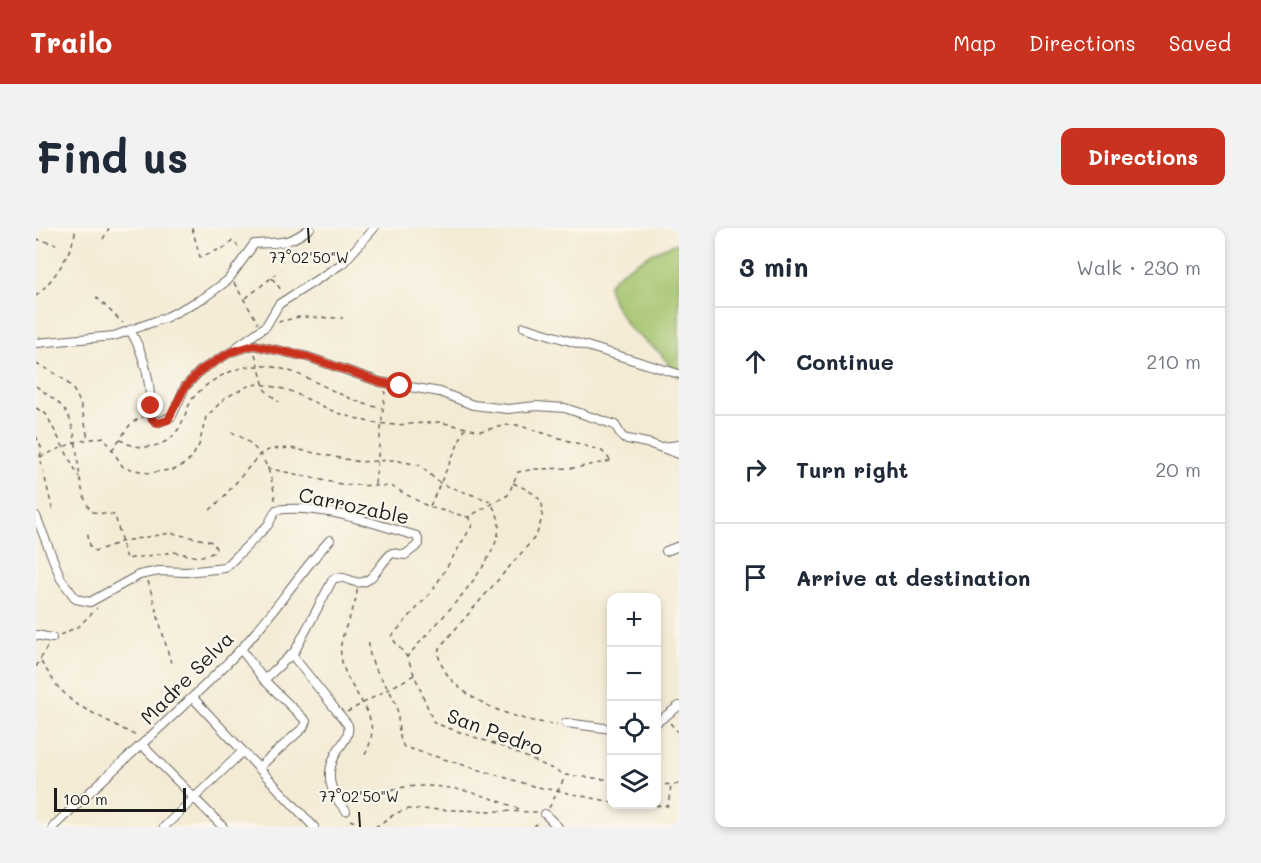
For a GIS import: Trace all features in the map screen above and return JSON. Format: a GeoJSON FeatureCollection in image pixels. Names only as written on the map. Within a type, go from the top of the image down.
{"type":"FeatureCollection","features":[{"type":"Feature","properties":{"kind":"street"},"geometry":{"type":"LineString","coordinates":[[36,343],[114,336],[166,317],[205,297],[230,278],[254,244],[280,244],[296,238],[310,228]]}},
{"type":"Feature","properties":{"kind":"street"},"geometry":{"type":"LineString","coordinates":[[130,330],[144,357],[151,400],[150,414],[157,423],[168,420],[185,387],[201,370],[264,327],[273,311],[287,298],[343,263],[374,228]]}},
{"type":"Feature","properties":{"kind":"street"},"geometry":{"type":"LineString","coordinates":[[524,327],[679,374]]}},
{"type":"Feature","properties":{"kind":"street"},"geometry":{"type":"LineString","coordinates":[[216,359],[254,345],[308,357],[387,383],[421,387],[473,405],[508,409],[536,406],[566,408],[615,425],[623,438],[679,454]]}},
{"type":"Feature","properties":{"kind":"street"},"geometry":{"type":"LineString","coordinates":[[661,447],[679,445]]}},
{"type":"Feature","properties":{"kind":"street","name":"Carrozable"},"geometry":{"type":"LineString","coordinates":[[276,510],[289,508],[318,512],[417,536],[419,544],[405,555],[392,554],[368,580],[358,583]]}},
{"type":"Feature","properties":{"kind":"street"},"geometry":{"type":"LineString","coordinates":[[36,516],[61,579],[76,599],[90,602],[126,581],[146,574],[159,571],[186,572],[225,568],[268,525],[276,510]]}},
{"type":"Feature","properties":{"kind":"street","name":"Madre Selva"},"geometry":{"type":"LineString","coordinates":[[53,827],[145,744],[241,649],[310,560],[330,540]]}},
{"type":"Feature","properties":{"kind":"street"},"geometry":{"type":"LineString","coordinates":[[666,551],[679,546]]}},
{"type":"Feature","properties":{"kind":"street"},"geometry":{"type":"LineString","coordinates":[[264,680],[292,655],[333,579],[345,577],[358,583]]}},
{"type":"Feature","properties":{"kind":"street"},"geometry":{"type":"LineString","coordinates":[[36,635],[51,638]]}},
{"type":"Feature","properties":{"kind":"street"},"geometry":{"type":"LineString","coordinates":[[241,649],[264,680],[306,721],[303,728],[258,768]]}},
{"type":"Feature","properties":{"kind":"street"},"geometry":{"type":"LineString","coordinates":[[292,655],[342,717],[349,730],[330,769],[329,781],[332,795],[346,811]]}},
{"type":"Feature","properties":{"kind":"street"},"geometry":{"type":"LineString","coordinates":[[193,698],[314,827]]}},
{"type":"Feature","properties":{"kind":"street"},"geometry":{"type":"LineString","coordinates":[[661,720],[679,706]]}},
{"type":"Feature","properties":{"kind":"street"},"geometry":{"type":"LineString","coordinates":[[566,723],[607,728]]}},
{"type":"Feature","properties":{"kind":"street"},"geometry":{"type":"LineString","coordinates":[[145,744],[223,827]]}},
{"type":"Feature","properties":{"kind":"street"},"geometry":{"type":"LineString","coordinates":[[164,827],[242,752]]}},
{"type":"Feature","properties":{"kind":"street"},"geometry":{"type":"LineString","coordinates":[[545,814],[558,827]]}},
{"type":"Feature","properties":{"kind":"path"},"geometry":{"type":"LineString","coordinates":[[36,296],[60,268],[74,239],[76,228]]}},
{"type":"Feature","properties":{"kind":"path"},"geometry":{"type":"LineString","coordinates":[[104,239],[109,228]]}},
{"type":"Feature","properties":{"kind":"path"},"geometry":{"type":"LineString","coordinates":[[192,228],[200,257],[213,253],[233,240],[245,256]]}},
{"type":"Feature","properties":{"kind":"path"},"geometry":{"type":"LineString","coordinates":[[36,239],[56,244]]}},
{"type":"Feature","properties":{"kind":"path"},"geometry":{"type":"LineString","coordinates":[[245,298],[276,274]]}},
{"type":"Feature","properties":{"kind":"path"},"geometry":{"type":"LineString","coordinates":[[272,277],[287,298]]}},
{"type":"Feature","properties":{"kind":"path"},"geometry":{"type":"LineString","coordinates":[[230,278],[264,327],[299,317],[343,318]]}},
{"type":"Feature","properties":{"kind":"path"},"geometry":{"type":"LineString","coordinates":[[96,297],[130,330]]}},
{"type":"Feature","properties":{"kind":"path"},"geometry":{"type":"LineString","coordinates":[[254,345],[262,384],[270,396],[279,402]]}},
{"type":"Feature","properties":{"kind":"path"},"geometry":{"type":"LineString","coordinates":[[36,364],[67,380],[77,393],[88,439]]}},
{"type":"Feature","properties":{"kind":"path"},"geometry":{"type":"LineString","coordinates":[[120,439],[127,445],[144,448],[167,439],[177,432],[193,399],[205,387],[234,370],[258,366],[303,374],[327,390],[363,404],[382,408]]}},
{"type":"Feature","properties":{"kind":"path"},"geometry":{"type":"LineString","coordinates":[[375,485],[382,408],[387,383]]}},
{"type":"Feature","properties":{"kind":"path"},"geometry":{"type":"LineString","coordinates":[[40,458],[75,442],[104,436],[123,468],[135,472],[177,469],[191,459],[199,445],[206,417],[225,398],[250,385],[262,384],[288,390],[354,418],[396,425],[440,422],[480,431],[508,424],[517,425],[602,452],[611,460],[574,468],[518,472],[508,495],[468,517],[429,507],[391,486],[345,485],[267,468]]}},
{"type":"Feature","properties":{"kind":"path"},"geometry":{"type":"LineString","coordinates":[[36,386],[65,410],[75,442],[84,497],[89,509],[115,515],[120,543],[126,559],[174,552],[198,557],[213,553],[216,549],[214,543],[209,541],[170,533],[120,543],[92,550],[87,530]]}},
{"type":"Feature","properties":{"kind":"path"},"geometry":{"type":"LineString","coordinates":[[36,408],[46,414],[81,480]]}},
{"type":"Feature","properties":{"kind":"path"},"geometry":{"type":"LineString","coordinates":[[112,451],[132,422],[150,414]]}},
{"type":"Feature","properties":{"kind":"path"},"geometry":{"type":"LineString","coordinates":[[429,507],[465,429]]}},
{"type":"Feature","properties":{"kind":"path"},"geometry":{"type":"LineString","coordinates":[[231,432],[243,437],[258,449],[272,475],[276,510]]}},
{"type":"Feature","properties":{"kind":"path"},"geometry":{"type":"LineString","coordinates":[[36,436],[42,449],[40,458],[53,512]]}},
{"type":"Feature","properties":{"kind":"path"},"geometry":{"type":"LineString","coordinates":[[210,510],[260,454],[271,449],[290,448],[360,462],[378,460],[419,465],[441,484],[490,501],[500,527],[486,560],[450,612],[407,657]]}},
{"type":"Feature","properties":{"kind":"path"},"geometry":{"type":"LineString","coordinates":[[513,483],[536,493],[541,501],[543,519],[536,536],[445,641],[438,651],[439,660],[461,690],[474,700],[525,719],[566,723]]}},
{"type":"Feature","properties":{"kind":"path","name":"San Pedro"},"geometry":{"type":"LineString","coordinates":[[468,517],[473,524],[441,580],[392,633],[392,642],[407,657],[434,723],[506,748],[566,776],[607,780]]}},
{"type":"Feature","properties":{"kind":"path"},"geometry":{"type":"LineString","coordinates":[[146,574],[171,663]]}},
{"type":"Feature","properties":{"kind":"path"},"geometry":{"type":"LineString","coordinates":[[358,583],[357,597],[343,632],[340,649],[346,674],[365,704],[372,734],[371,746],[363,759]]}},
{"type":"Feature","properties":{"kind":"path"},"geometry":{"type":"LineString","coordinates":[[36,667],[41,662],[51,638],[79,626],[94,613],[106,593]]}},
{"type":"Feature","properties":{"kind":"path"},"geometry":{"type":"LineString","coordinates":[[369,643],[368,652],[389,690],[398,715],[398,736],[404,747],[533,786],[607,801]]}},
{"type":"Feature","properties":{"kind":"path"},"geometry":{"type":"LineString","coordinates":[[41,662],[58,687],[74,703],[145,744]]}},
{"type":"Feature","properties":{"kind":"path"},"geometry":{"type":"LineString","coordinates":[[342,717],[414,675]]}},
{"type":"Feature","properties":{"kind":"path"},"geometry":{"type":"LineString","coordinates":[[666,717],[679,734]]}},
{"type":"Feature","properties":{"kind":"path"},"geometry":{"type":"LineString","coordinates":[[534,827],[561,790],[566,776]]}},
{"type":"Feature","properties":{"kind":"path"},"geometry":{"type":"LineString","coordinates":[[375,795],[404,785],[418,784],[455,789],[520,810]]}},
{"type":"Feature","properties":{"kind":"path"},"geometry":{"type":"LineString","coordinates":[[661,785],[679,784]]}},
{"type":"Feature","properties":{"kind":"path"},"geometry":{"type":"LineString","coordinates":[[661,806],[668,806],[671,785]]}},
{"type":"Feature","properties":{"kind":"path"},"geometry":{"type":"LineString","coordinates":[[375,827],[396,813],[410,809],[520,810],[545,814]]}},
{"type":"Feature","properties":{"kind":"path"},"geometry":{"type":"LineString","coordinates":[[346,811],[349,819],[355,822],[357,827]]}},
{"type":"Feature","properties":{"kind":"green space"},"geometry":{"type":"Polygon","coordinates":[[[679,243],[679,378],[660,353],[628,327],[613,302],[608,286],[619,274],[640,260],[679,243]]]}},
{"type":"Feature","properties":{"kind":"route"},"geometry":{"type":"LineString","coordinates":[[151,406],[152,419],[157,423],[168,420],[185,387],[201,370],[216,359],[254,345],[308,357],[346,368],[380,382],[400,386]]}}]}
